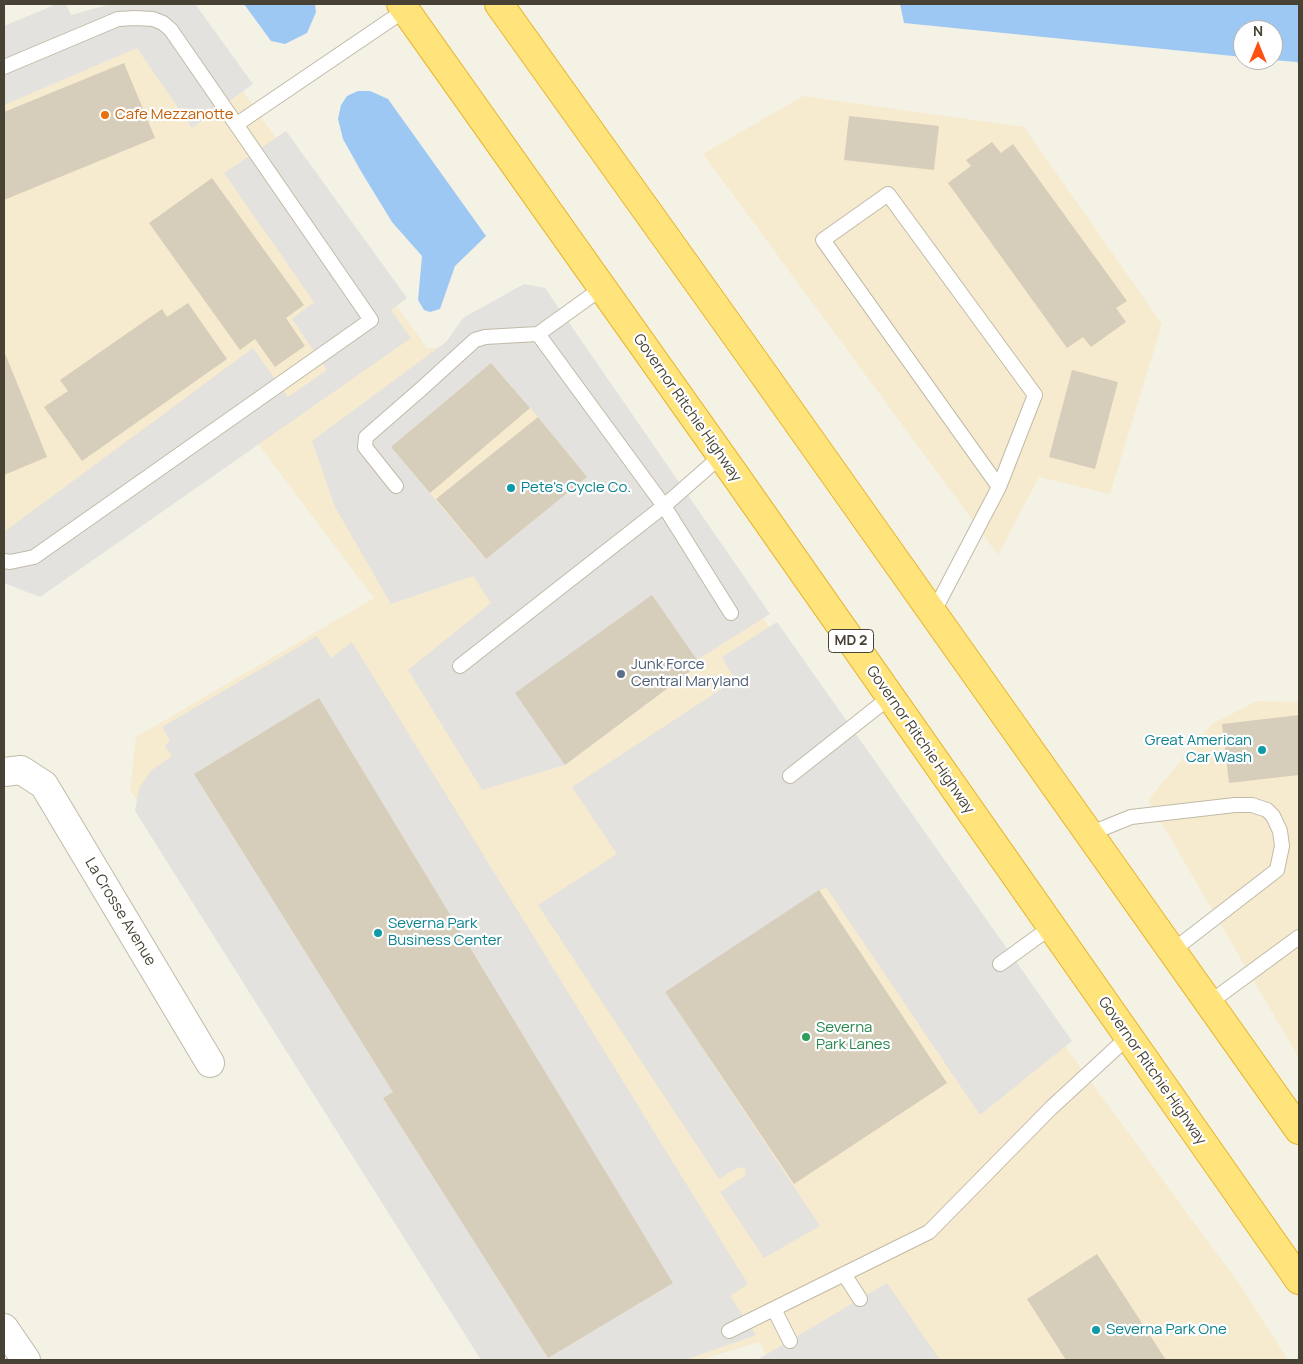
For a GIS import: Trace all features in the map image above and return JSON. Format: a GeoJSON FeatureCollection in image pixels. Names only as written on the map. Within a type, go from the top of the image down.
{"type":"FeatureCollection","features":[{"type":"Feature","properties":{"kind":"highway"},"geometry":{"type":"LineString","coordinates":[[499,4],[1299,1130]]}},
{"type":"Feature","properties":{"kind":"highway","name":"Governor Ritchie Highway"},"geometry":{"type":"LineString","coordinates":[[403,7],[721,456],[1299,1280]]}},
{"type":"Feature","properties":{"kind":"street","name":"La Crosse Avenue"},"geometry":{"type":"LineString","coordinates":[[13,771],[44,785],[210,1063]]}},
{"type":"Feature","properties":{"kind":"street"},"geometry":{"type":"LineString","coordinates":[[4,1328],[26,1360]]}},
{"type":"Feature","properties":{"kind":"lane"},"geometry":{"type":"LineString","coordinates":[[236,124],[403,7]]}},
{"type":"Feature","properties":{"kind":"lane"},"geometry":{"type":"LineString","coordinates":[[4,67],[118,19],[153,19],[163,23],[171,30],[371,320],[34,557],[10,562],[4,561]]}},
{"type":"Feature","properties":{"kind":"lane"},"geometry":{"type":"LineString","coordinates":[[933,614],[999,487],[1036,395],[888,194],[823,240],[999,487]]}},
{"type":"Feature","properties":{"kind":"lane"},"geometry":{"type":"LineString","coordinates":[[396,486],[365,447],[366,437],[475,340],[485,336],[538,334],[602,288]]}},
{"type":"Feature","properties":{"kind":"lane"},"geometry":{"type":"LineString","coordinates":[[538,334],[664,506],[731,613]]}},
{"type":"Feature","properties":{"kind":"lane"},"geometry":{"type":"LineString","coordinates":[[460,666],[664,506],[721,456]]}},
{"type":"Feature","properties":{"kind":"lane"},"geometry":{"type":"LineString","coordinates":[[790,776],[890,697]]}},
{"type":"Feature","properties":{"kind":"lane"},"geometry":{"type":"LineString","coordinates":[[1090,834],[1132,817],[1236,805],[1252,805],[1266,810],[1272,816],[1280,831],[1282,846],[1277,870],[1172,950]]}},
{"type":"Feature","properties":{"kind":"lane"},"geometry":{"type":"LineString","coordinates":[[1000,964],[1051,927]]}},
{"type":"Feature","properties":{"kind":"lane"},"geometry":{"type":"LineString","coordinates":[[1209,1003],[1299,936]]}},
{"type":"Feature","properties":{"kind":"lane"},"geometry":{"type":"LineString","coordinates":[[729,1331],[929,1232],[1051,1108],[1128,1036]]}},
{"type":"Feature","properties":{"kind":"lane"},"geometry":{"type":"LineString","coordinates":[[844,1274],[860,1299]]}},
{"type":"Feature","properties":{"kind":"lane"},"geometry":{"type":"LineString","coordinates":[[774,1309],[790,1341]]}},
{"type":"Feature","properties":{"kind":"shaded area"},"geometry":{"type":"Polygon","coordinates":[[[57,4],[66,4],[71,15],[111,4],[195,4],[253,84],[192,128],[137,48],[4,105],[4,26],[57,4]]]}},
{"type":"Feature","properties":{"kind":"shaded area"},"geometry":{"type":"Polygon","coordinates":[[[185,11],[427,348],[452,348],[522,305],[609,407],[862,753],[1056,1034],[1242,1288],[1288,1360],[770,1360],[759,1342],[700,1360],[499,1360],[130,790],[136,737],[374,598],[247,429],[4,578],[4,58],[185,11]]]}},
{"type":"Feature","properties":{"kind":"shaded area"},"geometry":{"type":"Polygon","coordinates":[[[803,96],[1024,127],[1162,324],[1110,494],[1039,477],[998,555],[703,154],[803,96]]]}},
{"type":"Feature","properties":{"kind":"shaded area"},"geometry":{"type":"Polygon","coordinates":[[[286,131],[407,298],[391,310],[411,338],[40,597],[4,583],[4,532],[253,348],[288,397],[327,370],[292,319],[314,302],[224,173],[286,131]]]}},
{"type":"Feature","properties":{"kind":"shaded area"},"geometry":{"type":"Polygon","coordinates":[[[524,284],[545,288],[770,614],[698,659],[700,664],[652,596],[565,765],[482,790],[408,670],[491,603],[473,576],[391,604],[335,507],[312,441],[446,342],[463,318],[524,284]],[[491,363],[391,447],[485,559],[587,477],[491,363]]]}},
{"type":"Feature","properties":{"kind":"shaded area"},"geometry":{"type":"Polygon","coordinates":[[[777,622],[1072,1041],[980,1115],[826,887],[665,992],[820,1226],[764,1258],[720,1192],[745,1176],[746,1169],[739,1167],[719,1179],[538,905],[617,854],[572,787],[735,680],[722,657],[777,622]]]}},
{"type":"Feature","properties":{"kind":"shaded area"},"geometry":{"type":"Polygon","coordinates":[[[317,636],[331,658],[352,642],[748,1284],[730,1296],[756,1335],[685,1360],[481,1360],[135,811],[139,788],[152,770],[172,756],[165,746],[170,741],[162,727],[317,636]],[[319,698],[194,774],[393,1092],[383,1098],[548,1358],[673,1283],[319,698]]]}},
{"type":"Feature","properties":{"kind":"shaded area"},"geometry":{"type":"Polygon","coordinates":[[[1257,701],[1299,702],[1299,1058],[1148,800],[1212,724],[1257,701]]]}},
{"type":"Feature","properties":{"kind":"shaded area"},"geometry":{"type":"Polygon","coordinates":[[[887,1283],[940,1360],[757,1360],[887,1283]]]}},
{"type":"Feature","properties":{"kind":"water"},"geometry":{"type":"Polygon","coordinates":[[[244,4],[315,4],[316,12],[307,33],[285,44],[271,41],[244,4]]]}},
{"type":"Feature","properties":{"kind":"water"},"geometry":{"type":"Polygon","coordinates":[[[900,4],[1299,4],[1299,65],[1297,62],[1283,61],[1283,20],[1233,20],[1233,56],[904,23],[900,4]]]}},
{"type":"Feature","properties":{"kind":"water"},"geometry":{"type":"Polygon","coordinates":[[[358,91],[370,91],[388,99],[486,236],[455,266],[440,309],[430,312],[424,310],[418,300],[422,256],[392,222],[343,139],[338,119],[341,105],[347,96],[358,91]]]}},
{"type":"Feature","properties":{"kind":"building"},"geometry":{"type":"Polygon","coordinates":[[[124,63],[155,138],[4,200],[4,112],[124,63]]]}},
{"type":"Feature","properties":{"kind":"building"},"geometry":{"type":"Polygon","coordinates":[[[849,116],[939,126],[934,170],[844,160],[849,116]]]}},
{"type":"Feature","properties":{"kind":"building"},"geometry":{"type":"Polygon","coordinates":[[[992,142],[1001,153],[1013,144],[1127,301],[1116,308],[1126,322],[1091,347],[1083,337],[1067,348],[948,183],[971,166],[966,160],[992,142]]]}},
{"type":"Feature","properties":{"kind":"building"},"geometry":{"type":"Polygon","coordinates":[[[212,178],[304,305],[286,318],[305,346],[275,367],[255,339],[240,350],[149,223],[212,178]]]}},
{"type":"Feature","properties":{"kind":"building"},"geometry":{"type":"Polygon","coordinates":[[[188,303],[227,359],[82,461],[44,407],[68,391],[60,380],[162,309],[167,317],[188,303]]]}},
{"type":"Feature","properties":{"kind":"building"},"geometry":{"type":"Polygon","coordinates":[[[4,351],[47,457],[4,475],[4,351]]]}},
{"type":"Feature","properties":{"kind":"building"},"geometry":{"type":"Polygon","coordinates":[[[491,363],[530,408],[430,493],[391,447],[491,363]]]}},
{"type":"Feature","properties":{"kind":"building"},"geometry":{"type":"Polygon","coordinates":[[[1072,370],[1118,382],[1095,469],[1049,457],[1072,370]]]}},
{"type":"Feature","properties":{"kind":"building","name":"Pete's Cycle Co."},"geometry":{"type":"Polygon","coordinates":[[[538,417],[587,477],[486,559],[436,499],[538,417]]]}},
{"type":"Feature","properties":{"kind":"building"},"geometry":{"type":"Polygon","coordinates":[[[652,595],[700,664],[565,765],[515,693],[652,595]]]}},
{"type":"Feature","properties":{"kind":"building","name":"Severna Park Business Center"},"geometry":{"type":"Polygon","coordinates":[[[319,698],[673,1283],[548,1358],[383,1098],[393,1092],[194,774],[319,698]]]}},
{"type":"Feature","properties":{"kind":"building","name":"Great American Car Wash"},"geometry":{"type":"Polygon","coordinates":[[[1299,715],[1299,775],[1229,783],[1222,724],[1299,715]]]}},
{"type":"Feature","properties":{"kind":"building","name":"Severna Park Lanes"},"geometry":{"type":"Polygon","coordinates":[[[819,890],[947,1083],[794,1184],[665,992],[819,890]]]}},
{"type":"Feature","properties":{"kind":"building","name":"Severna Park One"},"geometry":{"type":"Polygon","coordinates":[[[1097,1254],[1166,1360],[1066,1360],[1027,1299],[1097,1254]]]}},
{"type":"Feature","properties":{"kind":"place","name":"Cafe Mezzanotte"},"geometry":{"type":"Point","coordinates":[105,115]}},
{"type":"Feature","properties":{"kind":"place","name":"Pete's Cycle Co."},"geometry":{"type":"Point","coordinates":[511,488]}},
{"type":"Feature","properties":{"kind":"place","name":"Junk Force Central Maryland"},"geometry":{"type":"Point","coordinates":[621,674]}},
{"type":"Feature","properties":{"kind":"place","name":"Great American Car Wash"},"geometry":{"type":"Point","coordinates":[1262,750]}},
{"type":"Feature","properties":{"kind":"place","name":"Severna Park Business Center"},"geometry":{"type":"Point","coordinates":[378,933]}},
{"type":"Feature","properties":{"kind":"place","name":"Severna Park Lanes"},"geometry":{"type":"Point","coordinates":[806,1037]}},
{"type":"Feature","properties":{"kind":"place","name":"Severna Park One"},"geometry":{"type":"Point","coordinates":[1096,1330]}}]}
